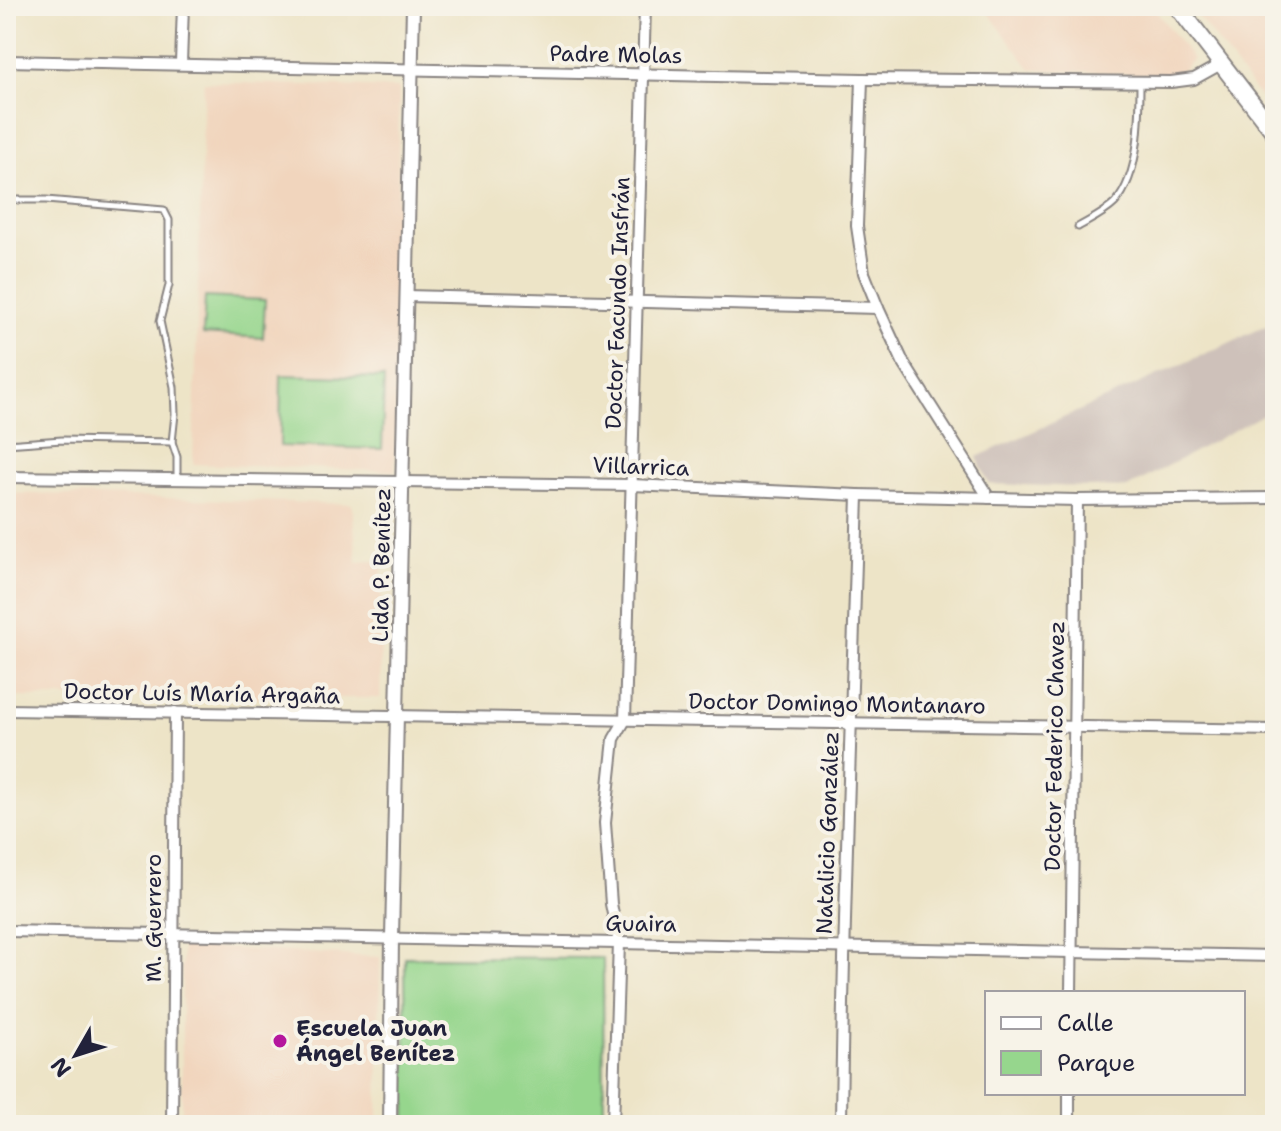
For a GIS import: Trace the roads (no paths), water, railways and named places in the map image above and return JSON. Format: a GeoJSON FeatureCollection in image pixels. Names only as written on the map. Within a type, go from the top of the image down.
{"type":"FeatureCollection","features":[{"type":"Feature","properties":{"kind":"main road"},"geometry":{"type":"LineString","coordinates":[[1177,6],[1275,133]]}},
{"type":"Feature","properties":{"kind":"street"},"geometry":{"type":"LineString","coordinates":[[181,63],[183,6]]}},
{"type":"Feature","properties":{"kind":"street","name":"Lida P. Benítez"},"geometry":{"type":"LineString","coordinates":[[390,1125],[413,6]]}},
{"type":"Feature","properties":{"kind":"street","name":"Doctor Facundo Insfrán"},"geometry":{"type":"LineString","coordinates":[[613,1125],[619,943],[611,904],[605,823],[614,739],[625,720],[645,6]]}},
{"type":"Feature","properties":{"kind":"street","name":"Padre Molas"},"geometry":{"type":"LineString","coordinates":[[6,61],[411,71],[1171,82],[1194,79],[1221,64]]}},
{"type":"Feature","properties":{"kind":"street"},"geometry":{"type":"LineString","coordinates":[[862,79],[857,226],[864,273],[903,362],[989,498]]}},
{"type":"Feature","properties":{"kind":"street"},"geometry":{"type":"LineString","coordinates":[[406,296],[878,308]]}},
{"type":"Feature","properties":{"kind":"street","name":"Villarrica"},"geometry":{"type":"LineString","coordinates":[[6,477],[632,485],[1077,500],[1275,498]]}},
{"type":"Feature","properties":{"kind":"street","name":"Natalicio González"},"geometry":{"type":"LineString","coordinates":[[841,1125],[843,948],[858,495]]}},
{"type":"Feature","properties":{"kind":"street","name":"Doctor Federico Chavez"},"geometry":{"type":"LineString","coordinates":[[1071,991],[1077,500]]}},
{"type":"Feature","properties":{"kind":"street","name":"Doctor Luís María Argaña"},"geometry":{"type":"LineString","coordinates":[[6,710],[398,716]]}},
{"type":"Feature","properties":{"kind":"street","name":"M. Guerrero"},"geometry":{"type":"LineString","coordinates":[[172,1125],[175,712]]}},
{"type":"Feature","properties":{"kind":"street","name":"Doctor Domingo Montanaro"},"geometry":{"type":"LineString","coordinates":[[398,716],[1275,730]]}},
{"type":"Feature","properties":{"kind":"street","name":"Guaira"},"geometry":{"type":"LineString","coordinates":[[6,931],[1275,956]]}},
{"type":"Feature","properties":{"kind":"street"},"geometry":{"type":"LineString","coordinates":[[1069,1095],[1069,1125]]}},
{"type":"Feature","properties":{"kind":"lane"},"geometry":{"type":"LineString","coordinates":[[1078,227],[1113,204],[1127,185],[1140,126],[1140,81]]}},
{"type":"Feature","properties":{"kind":"lane"},"geometry":{"type":"LineString","coordinates":[[6,200],[46,200],[164,210],[169,220],[169,285],[160,321],[174,387],[172,442],[177,457],[177,479]]}},
{"type":"Feature","properties":{"kind":"lane"},"geometry":{"type":"LineString","coordinates":[[6,444],[62,440],[172,442]]}},
{"type":"Feature","properties":{"kind":"place","name":"Escuela Juan Ángel Benítez"},"geometry":{"type":"Point","coordinates":[280,1041]}}]}
